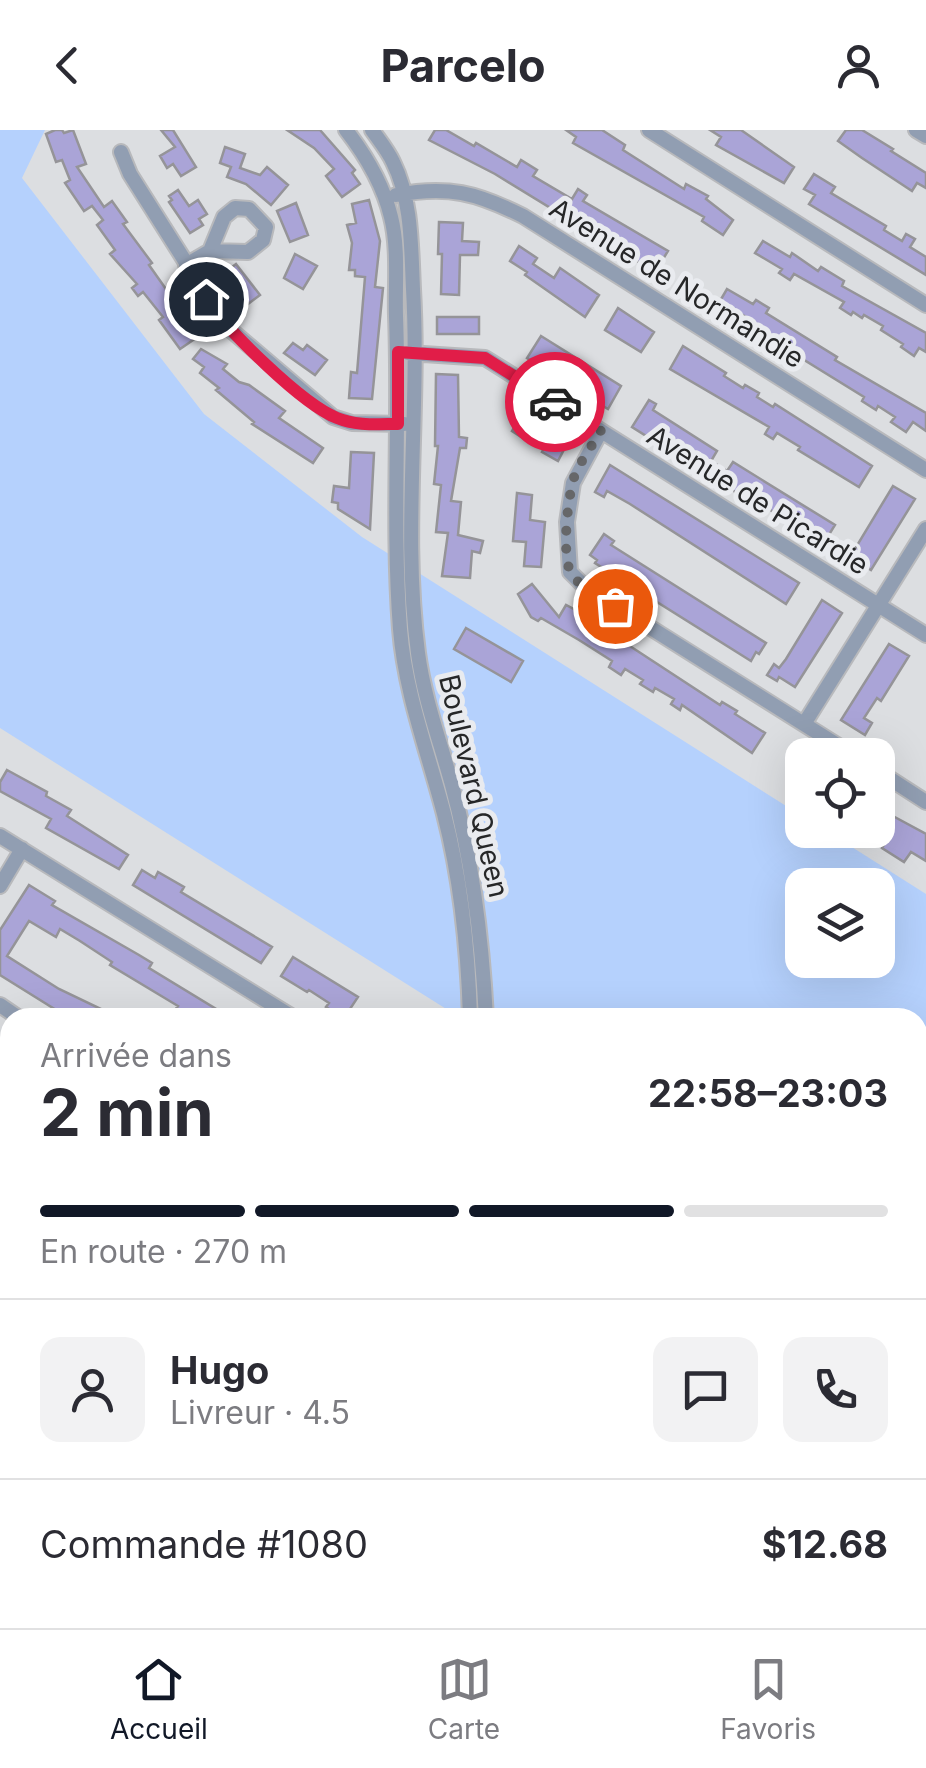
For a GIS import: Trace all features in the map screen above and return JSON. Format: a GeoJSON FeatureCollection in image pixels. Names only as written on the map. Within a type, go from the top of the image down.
{"type":"FeatureCollection","features":[{"type":"Feature","properties":{"kind":"street","name":"Boulevard Queen"},"geometry":{"type":"LineString","coordinates":[[346,130],[376,174],[392,220],[406,677],[444,813],[459,886],[469,1008]]}},
{"type":"Feature","properties":{"kind":"street","name":"Boulevard Queen"},"geometry":{"type":"LineString","coordinates":[[372,130],[394,162],[409,216],[417,352],[405,566],[421,672],[473,875],[485,1008]]}},
{"type":"Feature","properties":{"kind":"street"},"geometry":{"type":"LineString","coordinates":[[649,130],[926,305]]}},
{"type":"Feature","properties":{"kind":"street"},"geometry":{"type":"LineString","coordinates":[[916,130],[926,136]]}},
{"type":"Feature","properties":{"kind":"street"},"geometry":{"type":"LineString","coordinates":[[121,152],[130,174],[226,326],[322,410],[352,422],[414,424]]}},
{"type":"Feature","properties":{"kind":"street","name":"Avenue de Normandie"},"geometry":{"type":"LineString","coordinates":[[384,198],[450,189],[486,197],[523,216],[926,470]]}},
{"type":"Feature","properties":{"kind":"street"},"geometry":{"type":"LineString","coordinates":[[186,265],[210,251]]}},
{"type":"Feature","properties":{"kind":"street","name":"Avenue de Picardie"},"geometry":{"type":"LineString","coordinates":[[398,352],[485,358],[926,636]]}},
{"type":"Feature","properties":{"kind":"street"},"geometry":{"type":"LineString","coordinates":[[601,431],[573,483],[567,522],[570,572],[584,586],[826,738]]}},
{"type":"Feature","properties":{"kind":"street"},"geometry":{"type":"LineString","coordinates":[[804,724],[926,529]]}},
{"type":"Feature","properties":{"kind":"street"},"geometry":{"type":"LineString","coordinates":[[895,782],[926,802]]}},
{"type":"Feature","properties":{"kind":"street"},"geometry":{"type":"LineString","coordinates":[[1,839],[278,1008]]}},
{"type":"Feature","properties":{"kind":"street"},"geometry":{"type":"LineString","coordinates":[[0,886],[22,849]]}},
{"type":"Feature","properties":{"kind":"shaded area"},"geometry":{"type":"Polygon","coordinates":[[[0,130],[45,130],[22,178],[204,414],[362,537],[785,805],[785,848],[853,848],[885,868],[785,868],[785,978],[895,978],[895,874],[926,894],[926,1008],[445,1008],[0,728],[0,130]]]}},
{"type":"Feature","properties":{"kind":"building"},"geometry":{"type":"Polygon","coordinates":[[[73,130],[86,164],[77,167],[104,207],[112,201],[127,222],[123,224],[152,263],[149,265],[199,336],[180,349],[159,320],[163,317],[143,292],[138,296],[132,288],[137,284],[110,254],[115,250],[97,225],[103,220],[92,206],[84,211],[65,183],[70,180],[62,160],[56,162],[46,134],[73,130]]]}},
{"type":"Feature","properties":{"kind":"building"},"geometry":{"type":"Polygon","coordinates":[[[161,130],[173,130],[196,167],[181,176],[173,164],[167,168],[160,156],[175,147],[161,130]]]}},
{"type":"Feature","properties":{"kind":"building"},"geometry":{"type":"Polygon","coordinates":[[[287,130],[320,130],[355,170],[352,173],[360,184],[342,197],[326,176],[334,169],[314,148],[287,130]]]}},
{"type":"Feature","properties":{"kind":"building"},"geometry":{"type":"Polygon","coordinates":[[[435,130],[446,130],[474,146],[476,143],[517,167],[521,160],[537,170],[533,176],[572,199],[578,189],[587,195],[583,201],[668,251],[655,272],[495,174],[429,140],[435,130]]]}},
{"type":"Feature","properties":{"kind":"building"},"geometry":{"type":"Polygon","coordinates":[[[566,130],[602,130],[625,145],[623,150],[684,189],[686,184],[708,196],[706,199],[733,220],[723,235],[702,221],[704,217],[573,143],[576,137],[566,130]]]}},
{"type":"Feature","properties":{"kind":"building"},"geometry":{"type":"Polygon","coordinates":[[[710,130],[741,130],[794,167],[784,183],[716,145],[721,137],[710,130]]]}},
{"type":"Feature","properties":{"kind":"building"},"geometry":{"type":"Polygon","coordinates":[[[846,130],[862,130],[893,149],[926,173],[926,188],[917,183],[912,191],[838,141],[846,130]]]}},
{"type":"Feature","properties":{"kind":"building"},"geometry":{"type":"Polygon","coordinates":[[[225,147],[245,154],[240,168],[260,175],[267,167],[288,185],[271,205],[246,184],[227,177],[231,167],[220,163],[225,147]]]}},
{"type":"Feature","properties":{"kind":"building"},"geometry":{"type":"Polygon","coordinates":[[[814,174],[835,187],[831,193],[886,226],[884,230],[902,241],[906,234],[915,239],[910,247],[926,257],[926,275],[809,204],[815,195],[804,189],[814,174]]]}},
{"type":"Feature","properties":{"kind":"building"},"geometry":{"type":"Polygon","coordinates":[[[178,190],[189,206],[198,200],[207,214],[199,219],[203,225],[190,233],[169,202],[169,196],[178,190]]]}},
{"type":"Feature","properties":{"kind":"building"},"geometry":{"type":"Polygon","coordinates":[[[369,200],[380,241],[375,287],[383,288],[372,399],[349,398],[351,372],[357,373],[365,277],[355,276],[355,270],[349,270],[352,243],[347,225],[356,223],[352,204],[369,200]]]}},
{"type":"Feature","properties":{"kind":"building"},"geometry":{"type":"Polygon","coordinates":[[[296,203],[308,235],[290,242],[277,211],[296,203]]]}},
{"type":"Feature","properties":{"kind":"building"},"geometry":{"type":"Polygon","coordinates":[[[439,222],[463,223],[462,241],[479,242],[478,255],[460,255],[459,295],[441,294],[439,222]]]}},
{"type":"Feature","properties":{"kind":"building"},"geometry":{"type":"Polygon","coordinates":[[[763,241],[790,257],[792,253],[818,271],[821,267],[844,281],[842,286],[926,333],[926,352],[919,348],[914,356],[881,330],[883,326],[840,308],[844,302],[794,274],[790,280],[779,273],[782,269],[755,253],[763,241]]]}},
{"type":"Feature","properties":{"kind":"building"},"geometry":{"type":"Polygon","coordinates":[[[519,246],[537,258],[533,264],[554,278],[560,268],[599,295],[585,317],[510,261],[519,246]]]}},
{"type":"Feature","properties":{"kind":"building"},"geometry":{"type":"Polygon","coordinates":[[[295,254],[317,266],[303,289],[284,278],[295,254]]]}},
{"type":"Feature","properties":{"kind":"building"},"geometry":{"type":"Polygon","coordinates":[[[236,264],[260,295],[240,310],[227,296],[231,293],[219,277],[236,264]]]}},
{"type":"Feature","properties":{"kind":"building"},"geometry":{"type":"Polygon","coordinates":[[[727,289],[769,308],[766,313],[837,357],[835,360],[926,413],[926,431],[913,422],[906,432],[891,422],[895,417],[878,406],[876,410],[862,401],[864,397],[780,349],[782,346],[747,326],[751,320],[734,310],[728,320],[714,311],[727,289]]]}},
{"type":"Feature","properties":{"kind":"building"},"geometry":{"type":"Polygon","coordinates":[[[618,308],[654,332],[641,352],[605,330],[618,308]]]}},
{"type":"Feature","properties":{"kind":"building"},"geometry":{"type":"Polygon","coordinates":[[[437,317],[479,317],[479,334],[437,334],[437,317]]]}},
{"type":"Feature","properties":{"kind":"building"},"geometry":{"type":"Polygon","coordinates":[[[541,336],[621,386],[608,409],[593,400],[599,390],[581,379],[577,386],[558,374],[563,367],[547,357],[541,367],[527,358],[541,336]]]}},
{"type":"Feature","properties":{"kind":"building"},"geometry":{"type":"Polygon","coordinates":[[[293,343],[303,350],[307,345],[327,360],[315,375],[284,353],[293,343]]]}},
{"type":"Feature","properties":{"kind":"building"},"geometry":{"type":"Polygon","coordinates":[[[683,346],[743,388],[745,385],[759,393],[757,397],[773,407],[775,404],[872,466],[859,487],[777,433],[773,439],[765,434],[769,427],[670,369],[683,346]]]}},
{"type":"Feature","properties":{"kind":"building"},"geometry":{"type":"Polygon","coordinates":[[[201,349],[227,364],[223,369],[239,382],[285,411],[279,418],[323,448],[313,463],[252,424],[216,390],[219,388],[200,373],[204,367],[193,359],[201,349]]]}},
{"type":"Feature","properties":{"kind":"building"},"geometry":{"type":"Polygon","coordinates":[[[436,374],[458,375],[459,437],[467,438],[466,448],[460,448],[451,501],[461,502],[458,535],[483,541],[480,553],[472,551],[470,578],[442,576],[448,533],[436,532],[441,485],[434,484],[438,446],[436,374]]]}},
{"type":"Feature","properties":{"kind":"building"},"geometry":{"type":"Polygon","coordinates":[[[649,400],[656,404],[653,410],[717,451],[711,461],[727,471],[733,462],[835,525],[822,546],[766,507],[764,510],[632,427],[649,400]]]}},
{"type":"Feature","properties":{"kind":"building"},"geometry":{"type":"Polygon","coordinates":[[[524,411],[570,438],[558,461],[542,452],[549,439],[533,429],[526,440],[512,431],[524,411]]]}},
{"type":"Feature","properties":{"kind":"building"},"geometry":{"type":"Polygon","coordinates":[[[351,452],[374,453],[370,529],[332,502],[334,486],[349,488],[351,452]]]}},
{"type":"Feature","properties":{"kind":"building"},"geometry":{"type":"Polygon","coordinates":[[[610,465],[799,583],[786,604],[630,504],[607,491],[604,497],[595,492],[610,465]]]}},
{"type":"Feature","properties":{"kind":"building"},"geometry":{"type":"Polygon","coordinates":[[[893,486],[915,499],[871,570],[850,557],[893,486]]]}},
{"type":"Feature","properties":{"kind":"building"},"geometry":{"type":"Polygon","coordinates":[[[517,493],[532,495],[530,520],[545,522],[541,567],[524,566],[526,542],[513,541],[517,493]]]}},
{"type":"Feature","properties":{"kind":"building"},"geometry":{"type":"Polygon","coordinates":[[[604,534],[614,541],[611,545],[766,643],[759,654],[756,652],[751,661],[595,563],[597,560],[590,555],[604,534]]]}},
{"type":"Feature","properties":{"kind":"building"},"geometry":{"type":"Polygon","coordinates":[[[532,584],[559,617],[566,605],[614,632],[613,635],[720,705],[722,702],[737,711],[735,714],[765,733],[752,753],[682,705],[680,710],[671,704],[674,699],[640,684],[643,680],[625,669],[621,675],[609,667],[612,661],[579,640],[541,618],[538,621],[531,617],[518,594],[532,584]]]}},
{"type":"Feature","properties":{"kind":"building"},"geometry":{"type":"Polygon","coordinates":[[[822,600],[842,613],[795,687],[767,675],[774,664],[779,668],[786,659],[822,600]]]}},
{"type":"Feature","properties":{"kind":"building"},"geometry":{"type":"Polygon","coordinates":[[[466,628],[523,661],[511,682],[454,649],[466,628]]]}},
{"type":"Feature","properties":{"kind":"building"},"geometry":{"type":"Polygon","coordinates":[[[889,644],[909,656],[881,701],[877,698],[864,718],[872,723],[865,735],[841,720],[889,644]]]}},
{"type":"Feature","properties":{"kind":"building"},"geometry":{"type":"Polygon","coordinates":[[[7,770],[47,792],[46,796],[71,810],[67,816],[128,855],[119,869],[46,828],[51,819],[0,791],[7,770]]]}},
{"type":"Feature","properties":{"kind":"building"},"geometry":{"type":"Polygon","coordinates":[[[895,817],[926,834],[926,861],[911,852],[904,862],[882,848],[895,848],[895,817]]]}},
{"type":"Feature","properties":{"kind":"building"},"geometry":{"type":"Polygon","coordinates":[[[142,870],[155,878],[158,872],[184,887],[181,892],[272,947],[261,963],[133,885],[142,870]]]}},
{"type":"Feature","properties":{"kind":"building"},"geometry":{"type":"Polygon","coordinates":[[[29,885],[55,901],[52,905],[152,963],[149,968],[215,1008],[176,1008],[60,929],[56,937],[29,921],[7,956],[59,989],[99,1008],[53,1008],[0,975],[0,930],[29,885]]]}},
{"type":"Feature","properties":{"kind":"building"},"geometry":{"type":"Polygon","coordinates":[[[293,957],[358,997],[351,1008],[328,1008],[329,1003],[281,976],[293,957]]]}},
{"type":"Feature","properties":{"kind":"way so far"},"geometry":{"type":"LineString","coordinates":[[555,402],[601,431],[576,471],[567,522],[568,561],[570,572],[584,586],[615,606]]}},
{"type":"Feature","properties":{"kind":"route"},"geometry":{"type":"LineString","coordinates":[[206,299],[239,340],[307,398],[340,420],[398,424],[398,352],[485,358],[555,402]]}}]}
